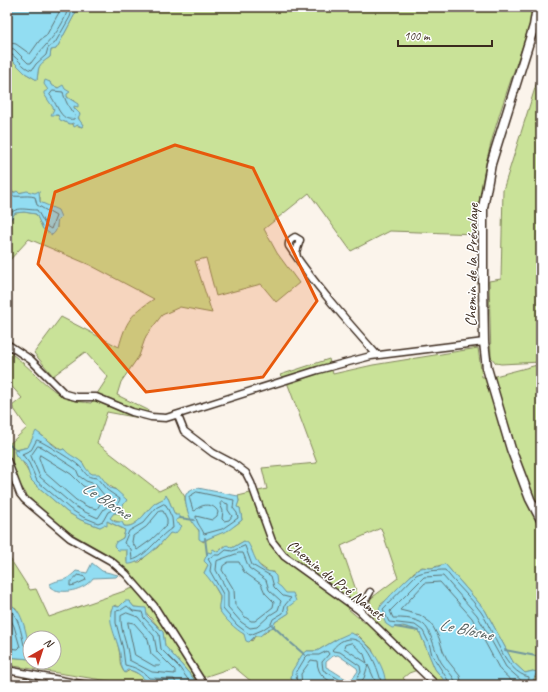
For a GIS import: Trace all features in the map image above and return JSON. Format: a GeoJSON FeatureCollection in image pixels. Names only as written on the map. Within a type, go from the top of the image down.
{"type":"FeatureCollection","features":[{"type":"Feature","properties":{"kind":"street","name":"Chemin de la Prévalaye"},"geometry":{"type":"LineString","coordinates":[[537,7],[532,33],[491,164],[483,208],[484,342],[487,368],[511,449],[530,499],[541,520]]}},
{"type":"Feature","properties":{"kind":"street"},"geometry":{"type":"LineString","coordinates":[[297,257],[311,283],[377,354]]}},
{"type":"Feature","properties":{"kind":"street"},"geometry":{"type":"LineString","coordinates":[[7,344],[31,360],[59,388],[70,396],[96,397],[132,412],[151,417],[166,418],[178,416],[318,370],[377,354],[484,342]]}},
{"type":"Feature","properties":{"kind":"street","name":"Chemin du Pré Namet"},"geometry":{"type":"LineString","coordinates":[[178,416],[188,434],[213,453],[234,464],[246,473],[251,483],[268,533],[277,549],[292,563],[359,610],[436,685]]}},
{"type":"Feature","properties":{"kind":"street"},"geometry":{"type":"LineString","coordinates":[[7,460],[20,494],[24,499],[70,538],[111,560],[146,596],[173,634],[204,685]]}},
{"type":"Feature","properties":{"kind":"street"},"geometry":{"type":"LineString","coordinates":[[359,610],[370,592]]}},
{"type":"Feature","properties":{"kind":"street"},"geometry":{"type":"LineString","coordinates":[[7,670],[86,685]]}},
{"type":"Feature","properties":{"kind":"highlighted area"},"geometry":{"type":"Polygon","coordinates":[[[175,145],[253,168],[317,301],[263,377],[146,392],[38,264],[55,192],[175,145]]]}},
{"type":"Feature","properties":{"kind":"green space"},"geometry":{"type":"Polygon","coordinates":[[[77,7],[533,7],[529,27],[503,103],[488,155],[482,181],[477,234],[390,231],[351,251],[309,193],[264,229],[277,253],[299,283],[276,302],[261,284],[216,296],[206,258],[195,261],[212,313],[180,307],[162,315],[146,336],[139,356],[121,382],[117,395],[148,410],[145,419],[107,412],[97,443],[159,491],[176,483],[185,497],[192,520],[199,531],[203,542],[233,527],[242,520],[240,508],[236,507],[239,501],[238,496],[267,489],[262,468],[317,463],[287,382],[280,375],[329,359],[333,374],[373,365],[478,348],[482,377],[495,376],[541,364],[541,685],[531,685],[537,675],[533,671],[525,673],[513,662],[485,610],[445,564],[431,568],[422,567],[414,572],[393,595],[380,605],[403,626],[414,629],[420,633],[435,669],[448,685],[440,685],[423,668],[409,673],[403,678],[409,685],[385,685],[372,649],[357,634],[339,638],[317,651],[307,651],[297,663],[291,678],[294,685],[251,685],[252,682],[234,667],[204,677],[203,685],[196,685],[194,679],[165,646],[163,632],[142,608],[134,607],[129,601],[119,607],[115,605],[111,610],[123,670],[125,673],[130,670],[143,676],[147,682],[168,682],[181,685],[134,685],[39,670],[62,670],[62,630],[25,630],[16,608],[7,603],[7,554],[30,590],[36,589],[49,617],[139,586],[109,555],[65,530],[29,498],[19,483],[7,446],[27,428],[12,406],[22,398],[7,381],[7,351],[61,395],[74,401],[91,403],[108,377],[85,352],[53,376],[34,353],[61,317],[119,347],[130,319],[140,309],[154,299],[90,265],[29,239],[7,263],[7,225],[15,213],[24,212],[36,214],[43,229],[57,228],[54,212],[52,209],[40,202],[40,197],[27,192],[16,192],[7,189],[7,55],[25,73],[37,80],[39,66],[50,57],[51,50],[56,49],[77,10],[77,7]],[[45,81],[48,90],[47,98],[53,105],[55,115],[60,116],[62,121],[82,127],[83,125],[79,120],[78,112],[74,108],[74,101],[67,97],[65,89],[51,86],[50,82],[45,81]],[[40,434],[35,435],[28,447],[16,450],[35,484],[67,512],[81,520],[100,527],[107,521],[123,529],[125,531],[123,538],[116,542],[121,549],[127,550],[127,562],[140,562],[151,551],[157,548],[170,533],[180,528],[176,522],[177,516],[168,498],[160,500],[133,525],[124,526],[110,518],[112,514],[120,513],[123,504],[126,502],[116,490],[86,470],[83,463],[68,454],[64,449],[61,450],[40,434]],[[381,528],[341,546],[359,599],[348,609],[365,623],[372,613],[370,599],[398,578],[381,528]],[[244,541],[232,548],[223,546],[208,565],[204,573],[208,575],[220,596],[219,610],[230,622],[252,641],[255,636],[265,633],[275,622],[289,613],[288,607],[292,603],[286,593],[277,585],[273,572],[269,572],[255,562],[251,548],[244,541]]]}},
{"type":"Feature","properties":{"kind":"green space"},"geometry":{"type":"Polygon","coordinates":[[[541,69],[541,362],[501,364],[496,363],[491,357],[489,281],[501,279],[503,190],[541,69]]]}},
{"type":"Feature","properties":{"kind":"green space"},"geometry":{"type":"Polygon","coordinates":[[[7,657],[22,658],[22,667],[7,665],[7,657]]]}},
{"type":"Feature","properties":{"kind":"water"},"geometry":{"type":"Polygon","coordinates":[[[7,7],[77,7],[77,10],[56,49],[51,50],[50,57],[39,67],[37,80],[25,73],[7,55],[7,7]]]}},
{"type":"Feature","properties":{"kind":"water"},"geometry":{"type":"Polygon","coordinates":[[[45,80],[58,88],[63,85],[65,89],[70,92],[67,94],[67,97],[78,104],[78,107],[74,106],[74,108],[80,114],[78,118],[83,125],[82,127],[78,125],[74,127],[73,123],[70,124],[60,120],[58,115],[51,115],[54,109],[44,94],[44,92],[48,90],[44,84],[45,80]]]}},
{"type":"Feature","properties":{"kind":"water"},"geometry":{"type":"Polygon","coordinates":[[[7,189],[14,193],[17,191],[19,193],[27,191],[35,193],[39,191],[40,202],[58,210],[61,217],[58,220],[54,233],[52,235],[43,229],[36,214],[24,212],[15,213],[7,225],[7,189]]]}},
{"type":"Feature","properties":{"kind":"water"},"geometry":{"type":"Polygon","coordinates":[[[36,431],[57,448],[61,450],[64,449],[79,460],[90,473],[99,474],[110,488],[116,490],[127,500],[120,509],[120,513],[114,513],[110,518],[115,522],[122,522],[124,526],[133,525],[154,504],[166,495],[175,515],[179,515],[181,518],[176,520],[176,522],[182,526],[175,534],[170,533],[144,558],[132,564],[127,564],[127,550],[118,550],[114,546],[116,542],[123,538],[125,531],[124,529],[107,521],[107,526],[104,525],[100,527],[81,520],[67,512],[31,480],[26,465],[16,456],[14,451],[28,447],[36,431]]]}},
{"type":"Feature","properties":{"kind":"water"},"geometry":{"type":"Polygon","coordinates":[[[198,488],[238,496],[239,501],[237,507],[240,508],[242,520],[229,530],[202,541],[199,539],[199,530],[193,524],[185,498],[186,494],[198,488]]]}},
{"type":"Feature","properties":{"kind":"water"},"geometry":{"type":"Polygon","coordinates":[[[244,541],[248,543],[262,569],[272,572],[276,576],[277,584],[286,593],[293,593],[296,601],[288,607],[289,613],[275,622],[274,627],[268,629],[260,636],[255,636],[249,642],[246,641],[244,634],[234,627],[222,614],[219,609],[220,596],[204,573],[208,565],[204,561],[208,552],[211,553],[213,549],[218,552],[227,545],[232,548],[244,541]]]}},
{"type":"Feature","properties":{"kind":"water"},"geometry":{"type":"Polygon","coordinates":[[[92,563],[102,571],[118,575],[116,577],[93,578],[84,586],[73,590],[60,591],[50,587],[50,584],[66,579],[76,571],[87,573],[92,563]]]}},
{"type":"Feature","properties":{"kind":"water"},"geometry":{"type":"Polygon","coordinates":[[[445,564],[485,610],[513,662],[525,673],[533,671],[537,672],[531,685],[448,685],[435,669],[420,633],[414,629],[403,626],[392,628],[386,624],[379,609],[391,595],[412,574],[421,568],[434,568],[445,564]]]}},
{"type":"Feature","properties":{"kind":"water"},"geometry":{"type":"Polygon","coordinates":[[[125,601],[129,601],[134,607],[146,608],[147,616],[163,632],[165,646],[194,679],[196,685],[147,682],[136,672],[127,670],[125,673],[122,667],[120,652],[112,628],[111,611],[113,606],[119,607],[125,601]]]}},
{"type":"Feature","properties":{"kind":"water"},"geometry":{"type":"Polygon","coordinates":[[[7,603],[14,607],[18,612],[26,630],[22,630],[22,658],[7,657],[7,603]]]}},
{"type":"Feature","properties":{"kind":"water"},"geometry":{"type":"Polygon","coordinates":[[[350,633],[363,640],[375,654],[383,671],[385,685],[294,685],[291,678],[292,671],[302,655],[307,651],[317,651],[350,633]],[[338,655],[333,656],[326,662],[326,667],[348,680],[353,678],[358,671],[357,668],[338,655]]]}},
{"type":"Feature","properties":{"kind":"waterway","name":"Le Blosne"},"geometry":{"type":"LineString","coordinates":[[7,443],[18,451]]}},
{"type":"Feature","properties":{"kind":"waterway","name":"Le Blosne"},"geometry":{"type":"LineString","coordinates":[[180,518],[194,520]]}},
{"type":"Feature","properties":{"kind":"waterway","name":"Le Blosne"},"geometry":{"type":"LineString","coordinates":[[205,538],[207,554]]}},
{"type":"Feature","properties":{"kind":"waterway","name":"Le Blosne"},"geometry":{"type":"LineString","coordinates":[[272,625],[289,641]]}},
{"type":"Feature","properties":{"kind":"waterway","name":"Le Blosne"},"geometry":{"type":"LineString","coordinates":[[395,627],[419,631]]}},
{"type":"Feature","properties":{"kind":"waterway","name":"Le Blosne"},"geometry":{"type":"LineString","coordinates":[[291,643],[305,655]]}},
{"type":"Feature","properties":{"kind":"waterway","name":"Le Blosne"},"geometry":{"type":"LineString","coordinates":[[505,650],[541,657]]}}]}
